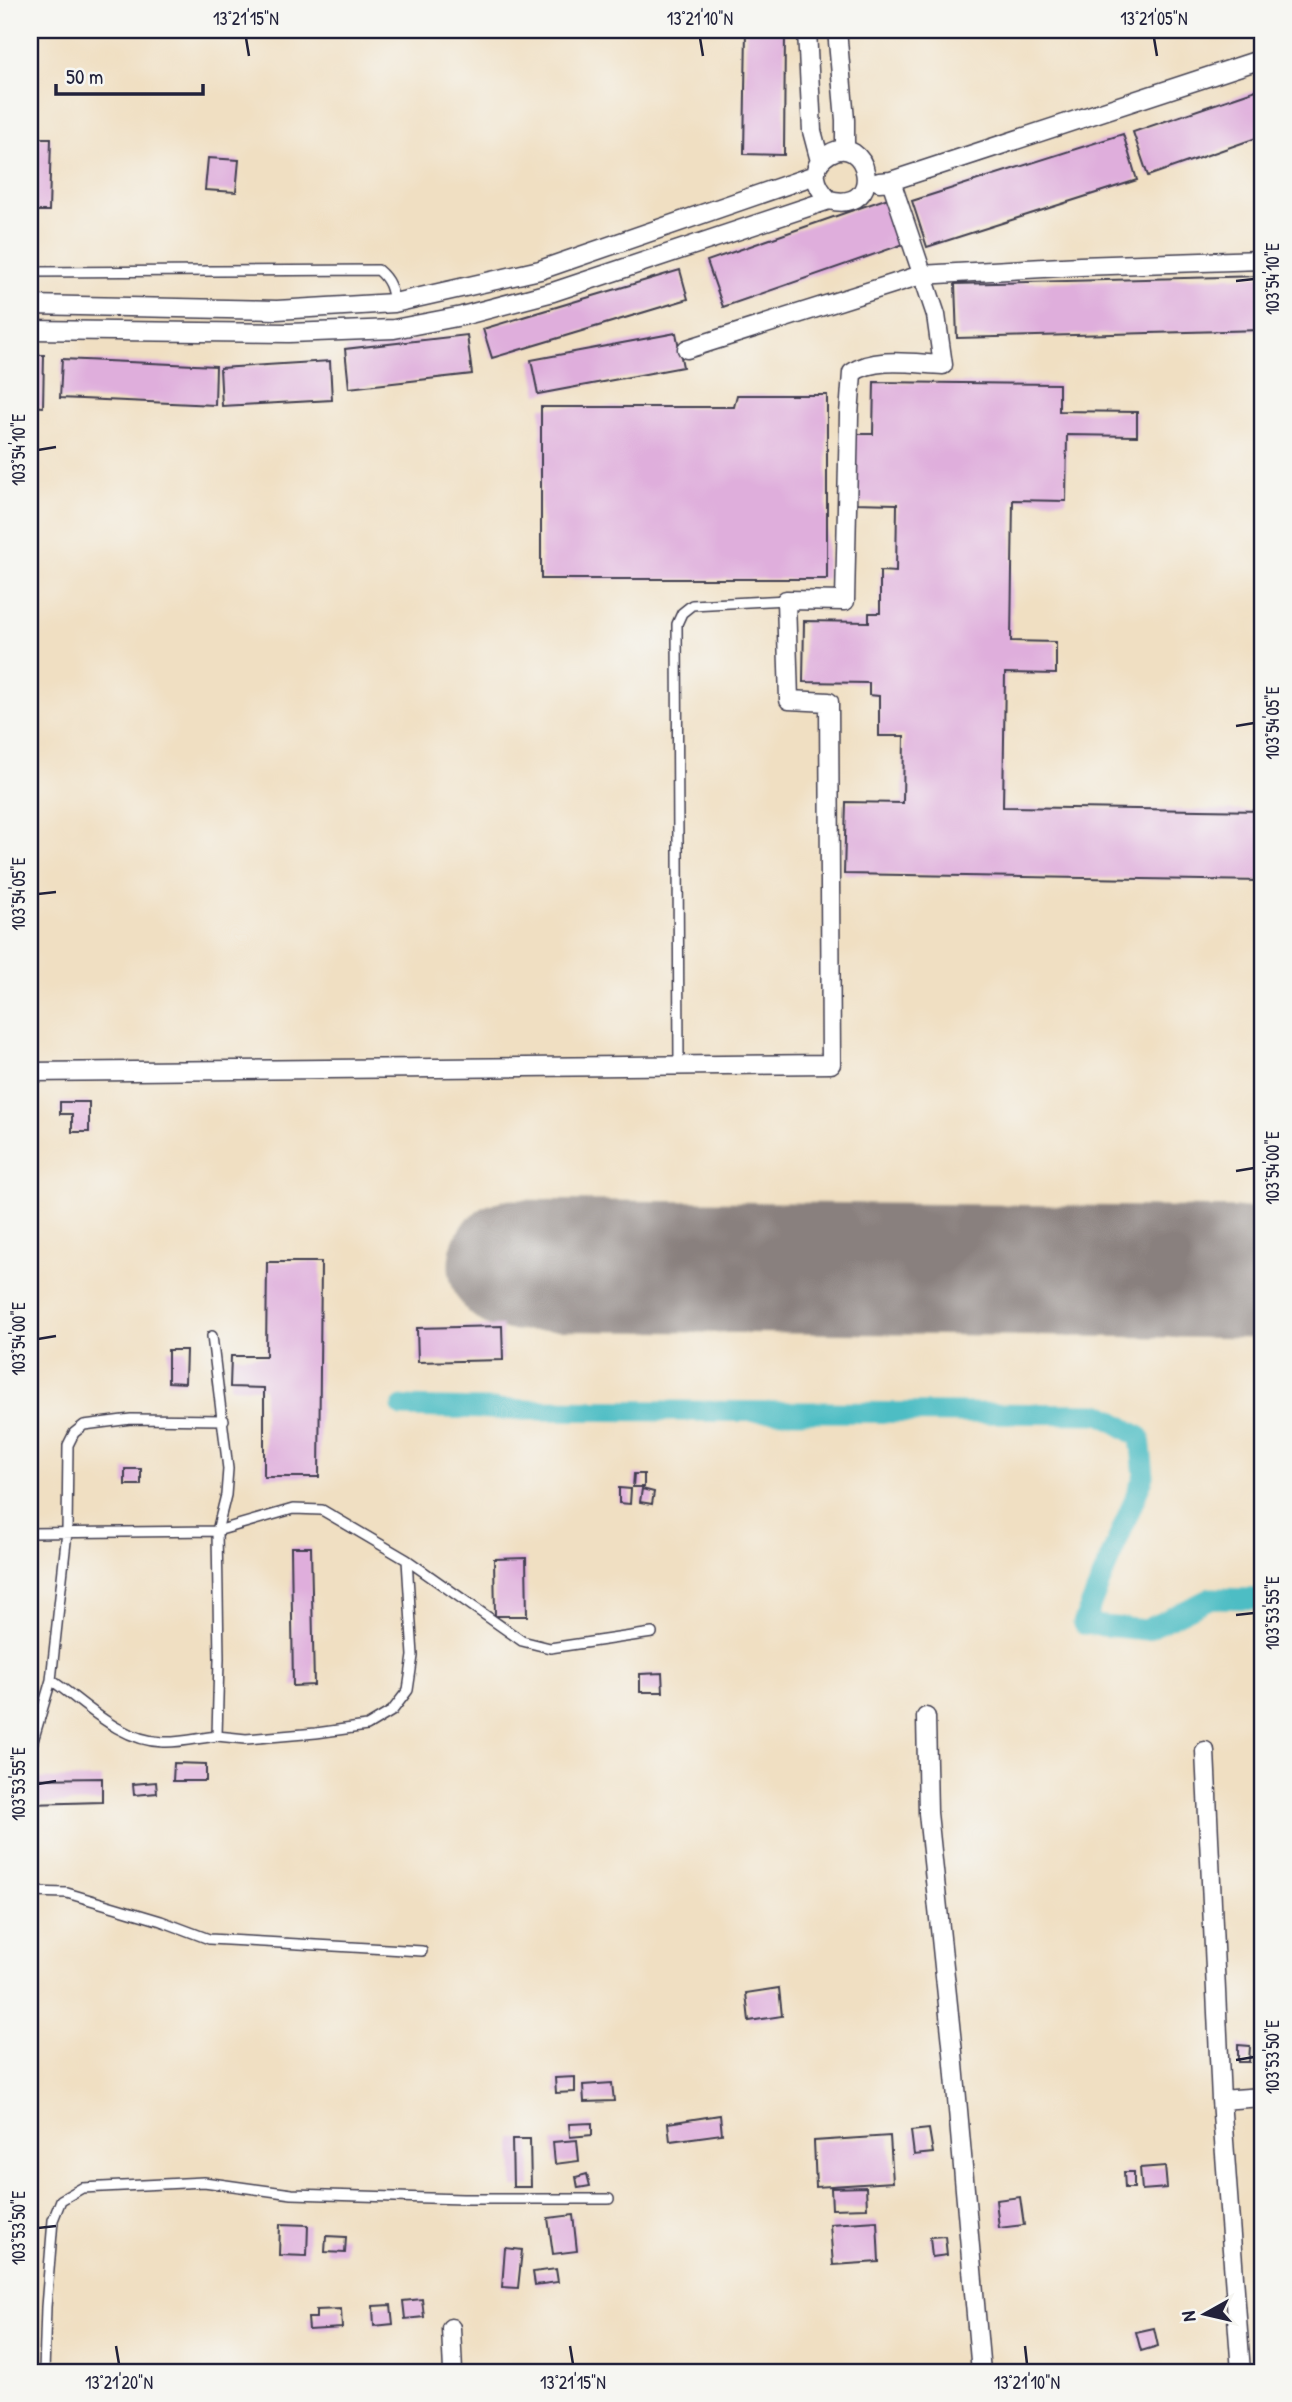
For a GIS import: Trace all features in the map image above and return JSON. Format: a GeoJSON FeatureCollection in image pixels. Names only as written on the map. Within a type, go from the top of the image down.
{"type":"FeatureCollection","features":[{"type":"Feature","properties":{"kind":"street"},"geometry":{"type":"LineString","coordinates":[[807,30],[818,190],[829,200]]}},
{"type":"Feature","properties":{"kind":"street"},"geometry":{"type":"LineString","coordinates":[[837,30],[845,150]]}},
{"type":"Feature","properties":{"kind":"street"},"geometry":{"type":"LineString","coordinates":[[866,183],[891,181],[1262,59]]}},
{"type":"Feature","properties":{"kind":"street"},"geometry":{"type":"LineString","coordinates":[[30,305],[277,310],[394,303],[540,270],[817,168],[831,152],[845,150],[855,154],[863,162],[867,172],[866,183],[852,200],[829,200],[553,292],[461,316],[394,329],[289,333],[30,330]]}},
{"type":"Feature","properties":{"kind":"street"},"geometry":{"type":"LineString","coordinates":[[30,1072],[831,1064],[829,702],[789,700],[786,600],[845,601],[852,373],[862,365],[943,365],[936,315],[891,181]]}},
{"type":"Feature","properties":{"kind":"street"},"geometry":{"type":"LineString","coordinates":[[687,349],[921,275],[1262,260]]}},
{"type":"Feature","properties":{"kind":"street"},"geometry":{"type":"LineString","coordinates":[[394,303],[394,329]]}},
{"type":"Feature","properties":{"kind":"street"},"geometry":{"type":"LineString","coordinates":[[926,1717],[928,1813],[953,2053],[981,2372]]}},
{"type":"Feature","properties":{"kind":"street"},"geometry":{"type":"LineString","coordinates":[[1205,1751],[1221,2100],[1241,2372]]}},
{"type":"Feature","properties":{"kind":"street"},"geometry":{"type":"LineString","coordinates":[[1221,2100],[1262,2097]]}},
{"type":"Feature","properties":{"kind":"street"},"geometry":{"type":"LineString","coordinates":[[451,2328],[453,2372]]}},
{"type":"Feature","properties":{"kind":"lane"},"geometry":{"type":"LineString","coordinates":[[30,272],[378,271],[386,277],[392,288],[394,303]]}},
{"type":"Feature","properties":{"kind":"lane"},"geometry":{"type":"LineString","coordinates":[[679,1066],[677,624],[682,612],[692,605],[786,600]]}},
{"type":"Feature","properties":{"kind":"lane"},"geometry":{"type":"LineString","coordinates":[[212,1336],[228,1469],[226,1495],[217,1531],[217,1736]]}},
{"type":"Feature","properties":{"kind":"lane"},"geometry":{"type":"LineString","coordinates":[[30,1751],[51,1680],[66,1532],[68,1446],[74,1433],[84,1425],[131,1419],[224,1420]]}},
{"type":"Feature","properties":{"kind":"lane"},"geometry":{"type":"LineString","coordinates":[[30,1533],[217,1531],[293,1509],[322,1510],[407,1560],[522,1641],[550,1648],[652,1633]]}},
{"type":"Feature","properties":{"kind":"lane"},"geometry":{"type":"LineString","coordinates":[[51,1680],[114,1727],[138,1738],[162,1742],[217,1736],[246,1739],[367,1726],[392,1711],[408,1690],[414,1656],[407,1560]]}},
{"type":"Feature","properties":{"kind":"lane"},"geometry":{"type":"LineString","coordinates":[[30,1892],[66,1893],[161,1921],[209,1939],[422,1951]]}},
{"type":"Feature","properties":{"kind":"lane"},"geometry":{"type":"LineString","coordinates":[[44,2372],[53,2220],[61,2200],[82,2188],[204,2182],[292,2194],[463,2199],[609,2199]]}},
{"type":"Feature","properties":{"kind":"building"},"geometry":{"type":"Polygon","coordinates":[[[746,30],[785,30],[784,155],[744,154],[746,30]]]}},
{"type":"Feature","properties":{"kind":"building"},"geometry":{"type":"Polygon","coordinates":[[[1262,88],[1262,136],[1148,176],[1133,132],[1262,88]]]}},
{"type":"Feature","properties":{"kind":"building"},"geometry":{"type":"Polygon","coordinates":[[[1123,134],[1137,180],[927,247],[912,201],[1123,134]]]}},
{"type":"Feature","properties":{"kind":"building"},"geometry":{"type":"Polygon","coordinates":[[[30,138],[51,138],[49,211],[30,211],[30,138]]]}},
{"type":"Feature","properties":{"kind":"building"},"geometry":{"type":"Polygon","coordinates":[[[208,158],[239,160],[236,192],[205,190],[208,158]]]}},
{"type":"Feature","properties":{"kind":"building"},"geometry":{"type":"Polygon","coordinates":[[[888,198],[904,244],[723,307],[707,261],[888,198]]]}},
{"type":"Feature","properties":{"kind":"building"},"geometry":{"type":"Polygon","coordinates":[[[680,270],[688,299],[492,358],[483,329],[680,270]]]}},
{"type":"Feature","properties":{"kind":"building"},"geometry":{"type":"Polygon","coordinates":[[[1262,276],[1262,330],[957,338],[955,284],[1262,276]]]}},
{"type":"Feature","properties":{"kind":"building"},"geometry":{"type":"Polygon","coordinates":[[[676,333],[683,367],[538,394],[531,360],[676,333]]]}},
{"type":"Feature","properties":{"kind":"building"},"geometry":{"type":"Polygon","coordinates":[[[467,335],[472,374],[349,388],[345,349],[467,335]]]}},
{"type":"Feature","properties":{"kind":"building"},"geometry":{"type":"Polygon","coordinates":[[[30,355],[44,355],[43,407],[30,406],[30,355]]]}},
{"type":"Feature","properties":{"kind":"building"},"geometry":{"type":"Polygon","coordinates":[[[62,359],[216,366],[215,405],[60,398],[62,359]]]}},
{"type":"Feature","properties":{"kind":"building"},"geometry":{"type":"Polygon","coordinates":[[[330,361],[332,400],[222,406],[220,368],[330,361]]]}},
{"type":"Feature","properties":{"kind":"building"},"geometry":{"type":"Polygon","coordinates":[[[874,382],[1059,384],[1059,411],[1137,412],[1137,436],[1067,435],[1066,501],[1013,500],[1011,641],[1056,642],[1056,674],[1005,673],[1003,807],[1262,811],[1262,881],[844,874],[846,802],[903,803],[904,736],[879,736],[879,696],[869,695],[869,683],[803,682],[804,621],[869,622],[869,613],[880,613],[880,571],[896,572],[897,504],[853,503],[854,434],[873,434],[874,382]]]}},
{"type":"Feature","properties":{"kind":"building"},"geometry":{"type":"Polygon","coordinates":[[[737,395],[827,395],[827,579],[541,579],[541,407],[734,407],[737,395]]]}},
{"type":"Feature","properties":{"kind":"building"},"geometry":{"type":"Polygon","coordinates":[[[60,1102],[89,1102],[89,1132],[72,1132],[72,1114],[60,1114],[60,1102]]]}},
{"type":"Feature","properties":{"kind":"building"},"geometry":{"type":"Polygon","coordinates":[[[267,1262],[321,1262],[319,1477],[264,1477],[264,1388],[230,1387],[231,1356],[266,1356],[267,1262]]]}},
{"type":"Feature","properties":{"kind":"building"},"geometry":{"type":"Polygon","coordinates":[[[502,1326],[503,1360],[418,1362],[417,1328],[502,1326]]]}},
{"type":"Feature","properties":{"kind":"building"},"geometry":{"type":"Polygon","coordinates":[[[168,1350],[186,1350],[185,1383],[168,1382],[168,1350]]]}},
{"type":"Feature","properties":{"kind":"building"},"geometry":{"type":"Polygon","coordinates":[[[125,1469],[141,1469],[141,1485],[125,1485],[125,1469]]]}},
{"type":"Feature","properties":{"kind":"building"},"geometry":{"type":"Polygon","coordinates":[[[634,1474],[644,1474],[644,1487],[633,1487],[634,1474]]]}},
{"type":"Feature","properties":{"kind":"building"},"geometry":{"type":"Polygon","coordinates":[[[619,1488],[631,1489],[630,1504],[619,1503],[619,1488]]]}},
{"type":"Feature","properties":{"kind":"building"},"geometry":{"type":"Polygon","coordinates":[[[642,1489],[654,1492],[652,1504],[640,1502],[642,1489]]]}},
{"type":"Feature","properties":{"kind":"building"},"geometry":{"type":"Polygon","coordinates":[[[291,1547],[311,1547],[314,1685],[293,1686],[291,1547]]]}},
{"type":"Feature","properties":{"kind":"building"},"geometry":{"type":"Polygon","coordinates":[[[526,1558],[527,1616],[495,1616],[494,1559],[526,1558]]]}},
{"type":"Feature","properties":{"kind":"building"},"geometry":{"type":"Polygon","coordinates":[[[662,1673],[663,1692],[640,1692],[640,1674],[662,1673]]]}},
{"type":"Feature","properties":{"kind":"building"},"geometry":{"type":"Polygon","coordinates":[[[174,1763],[206,1764],[206,1781],[173,1781],[174,1763]]]}},
{"type":"Feature","properties":{"kind":"building"},"geometry":{"type":"Polygon","coordinates":[[[102,1778],[102,1802],[30,1804],[30,1779],[102,1778]]]}},
{"type":"Feature","properties":{"kind":"building"},"geometry":{"type":"Polygon","coordinates":[[[156,1782],[157,1793],[134,1795],[133,1784],[156,1782]]]}},
{"type":"Feature","properties":{"kind":"building"},"geometry":{"type":"Polygon","coordinates":[[[779,1988],[782,2016],[749,2021],[746,1993],[779,1988]]]}},
{"type":"Feature","properties":{"kind":"building"},"geometry":{"type":"Polygon","coordinates":[[[1238,2045],[1250,2046],[1249,2062],[1238,2062],[1238,2045]]]}},
{"type":"Feature","properties":{"kind":"building"},"geometry":{"type":"Polygon","coordinates":[[[575,2077],[575,2092],[556,2093],[555,2078],[575,2077]]]}},
{"type":"Feature","properties":{"kind":"building"},"geometry":{"type":"Polygon","coordinates":[[[612,2083],[614,2101],[584,2102],[583,2085],[612,2083]]]}},
{"type":"Feature","properties":{"kind":"building"},"geometry":{"type":"Polygon","coordinates":[[[720,2115],[722,2134],[670,2141],[668,2123],[720,2115]]]}},
{"type":"Feature","properties":{"kind":"building"},"geometry":{"type":"Polygon","coordinates":[[[592,2123],[592,2135],[570,2137],[569,2124],[592,2123]]]}},
{"type":"Feature","properties":{"kind":"building"},"geometry":{"type":"Polygon","coordinates":[[[929,2129],[933,2153],[914,2155],[911,2131],[929,2129]]]}},
{"type":"Feature","properties":{"kind":"building"},"geometry":{"type":"Polygon","coordinates":[[[890,2136],[893,2182],[816,2187],[814,2141],[890,2136]]]}},
{"type":"Feature","properties":{"kind":"building"},"geometry":{"type":"Polygon","coordinates":[[[512,2139],[530,2139],[531,2187],[513,2187],[512,2139]]]}},
{"type":"Feature","properties":{"kind":"building"},"geometry":{"type":"Polygon","coordinates":[[[577,2140],[579,2161],[555,2164],[553,2142],[577,2140]]]}},
{"type":"Feature","properties":{"kind":"building"},"geometry":{"type":"Polygon","coordinates":[[[1165,2166],[1167,2188],[1142,2190],[1140,2168],[1165,2166]]]}},
{"type":"Feature","properties":{"kind":"building"},"geometry":{"type":"Polygon","coordinates":[[[1124,2172],[1134,2172],[1134,2188],[1125,2188],[1124,2172]]]}},
{"type":"Feature","properties":{"kind":"building"},"geometry":{"type":"Polygon","coordinates":[[[587,2174],[590,2186],[578,2188],[576,2177],[587,2174]]]}},
{"type":"Feature","properties":{"kind":"building"},"geometry":{"type":"Polygon","coordinates":[[[866,2187],[867,2208],[832,2209],[831,2188],[866,2187]]]}},
{"type":"Feature","properties":{"kind":"building"},"geometry":{"type":"Polygon","coordinates":[[[1020,2197],[1024,2225],[999,2228],[996,2200],[1020,2197]]]}},
{"type":"Feature","properties":{"kind":"building"},"geometry":{"type":"Polygon","coordinates":[[[573,2215],[577,2251],[553,2254],[548,2218],[573,2215]]]}},
{"type":"Feature","properties":{"kind":"building"},"geometry":{"type":"Polygon","coordinates":[[[877,2221],[879,2262],[833,2265],[830,2224],[877,2221]]]}},
{"type":"Feature","properties":{"kind":"building"},"geometry":{"type":"Polygon","coordinates":[[[280,2224],[308,2225],[307,2256],[279,2255],[280,2224]]]}},
{"type":"Feature","properties":{"kind":"building"},"geometry":{"type":"Polygon","coordinates":[[[326,2236],[346,2237],[345,2253],[325,2252],[326,2236]]]}},
{"type":"Feature","properties":{"kind":"building"},"geometry":{"type":"Polygon","coordinates":[[[945,2236],[947,2255],[932,2257],[930,2237],[945,2236]]]}},
{"type":"Feature","properties":{"kind":"building"},"geometry":{"type":"Polygon","coordinates":[[[505,2248],[522,2250],[518,2288],[502,2287],[505,2248]]]}},
{"type":"Feature","properties":{"kind":"building"},"geometry":{"type":"Polygon","coordinates":[[[556,2269],[558,2282],[535,2285],[533,2272],[556,2269]]]}},
{"type":"Feature","properties":{"kind":"building"},"geometry":{"type":"Polygon","coordinates":[[[422,2299],[424,2317],[405,2319],[403,2301],[422,2299]]]}},
{"type":"Feature","properties":{"kind":"building"},"geometry":{"type":"Polygon","coordinates":[[[391,2305],[393,2324],[374,2326],[373,2306],[391,2305]]]}},
{"type":"Feature","properties":{"kind":"building"},"geometry":{"type":"Polygon","coordinates":[[[341,2309],[342,2328],[309,2330],[308,2318],[316,2318],[316,2310],[341,2309]]]}},
{"type":"Feature","properties":{"kind":"building"},"geometry":{"type":"Polygon","coordinates":[[[1154,2328],[1158,2346],[1141,2351],[1136,2332],[1154,2328]]]}},
{"type":"Feature","properties":{"kind":"waterway"},"geometry":{"type":"LineString","coordinates":[[402,1407],[1101,1414],[1140,1437],[1144,1476],[1083,1624],[1146,1630],[1211,1598],[1262,1599]]}},
{"type":"Feature","properties":{"kind":"runway"},"geometry":{"type":"LineString","coordinates":[[514,1265],[1262,1273]]}}]}
